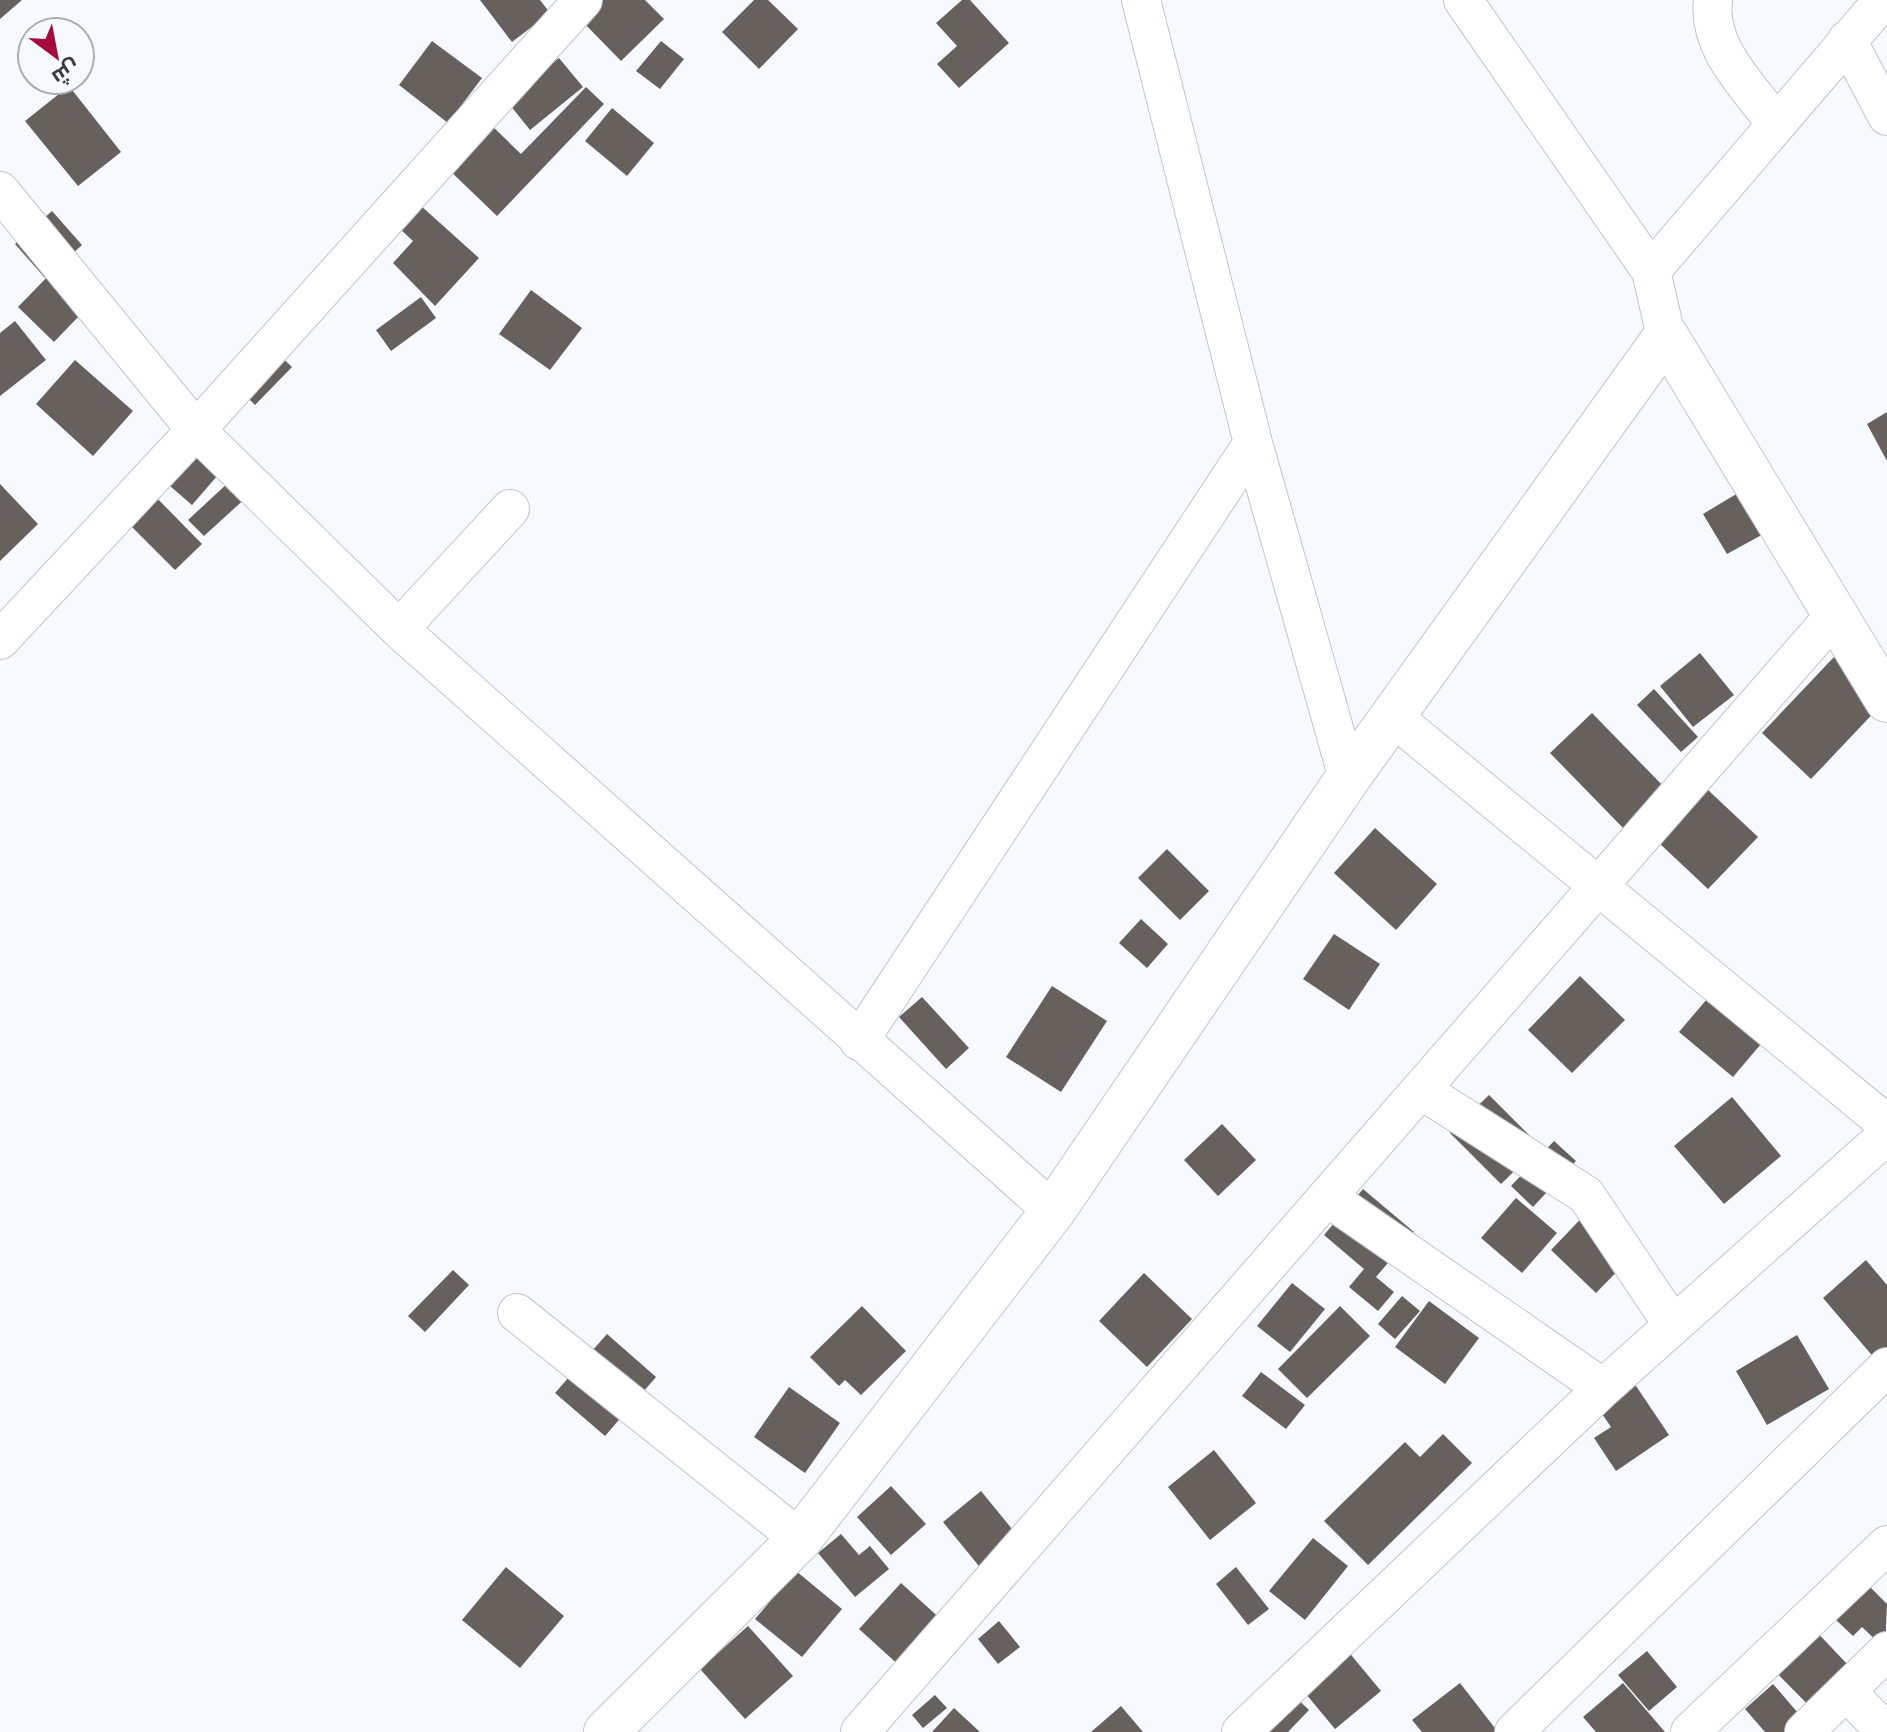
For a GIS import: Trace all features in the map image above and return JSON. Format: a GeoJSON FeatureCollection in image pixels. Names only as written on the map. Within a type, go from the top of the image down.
{"type":"FeatureCollection","features":[{"type":"Feature","properties":{"kind":"street"},"geometry":{"type":"LineString","coordinates":[[0,640],[196,430],[583,0]]}},
{"type":"Feature","properties":{"kind":"street"},"geometry":{"type":"LineString","coordinates":[[1141,0],[1253,443],[1348,778]]}},
{"type":"Feature","properties":{"kind":"street"},"geometry":{"type":"LineString","coordinates":[[1465,0],[1651,271],[1666,336],[1887,700]]}},
{"type":"Feature","properties":{"kind":"street"},"geometry":{"type":"LineString","coordinates":[[1713,0],[1710,20],[1719,46],[1776,124]]}},
{"type":"Feature","properties":{"kind":"street"},"geometry":{"type":"LineString","coordinates":[[1651,271],[1883,0]]}},
{"type":"Feature","properties":{"kind":"street"},"geometry":{"type":"LineString","coordinates":[[1847,40],[1887,116]]}},
{"type":"Feature","properties":{"kind":"street"},"geometry":{"type":"LineString","coordinates":[[0,191],[196,430],[399,629],[1053,1211]]}},
{"type":"Feature","properties":{"kind":"street"},"geometry":{"type":"LineString","coordinates":[[606,1732],[800,1539],[1053,1211],[1348,778],[1666,336]]}},
{"type":"Feature","properties":{"kind":"street"},"geometry":{"type":"LineString","coordinates":[[859,1041],[1253,443]]}},
{"type":"Feature","properties":{"kind":"street"},"geometry":{"type":"LineString","coordinates":[[399,629],[510,509]]}},
{"type":"Feature","properties":{"kind":"street"},"geometry":{"type":"LineString","coordinates":[[860,1732],[1834,616]]}},
{"type":"Feature","properties":{"kind":"street"},"geometry":{"type":"LineString","coordinates":[[1393,717],[1887,1124]]}},
{"type":"Feature","properties":{"kind":"street"},"geometry":{"type":"LineString","coordinates":[[1421,1090],[1586,1195],[1673,1325]]}},
{"type":"Feature","properties":{"kind":"street"},"geometry":{"type":"LineString","coordinates":[[1241,1732],[1603,1388],[1887,1135]]}},
{"type":"Feature","properties":{"kind":"street"},"geometry":{"type":"LineString","coordinates":[[1327,1197],[1603,1388]]}},
{"type":"Feature","properties":{"kind":"street"},"geometry":{"type":"LineString","coordinates":[[517,1313],[800,1539]]}},
{"type":"Feature","properties":{"kind":"street"},"geometry":{"type":"LineString","coordinates":[[1514,1732],[1887,1367]]}},
{"type":"Feature","properties":{"kind":"street"},"geometry":{"type":"LineString","coordinates":[[1690,1732],[1887,1545]]}},
{"type":"Feature","properties":{"kind":"street"},"geometry":{"type":"LineString","coordinates":[[1804,1732],[1887,1651]]}},
{"type":"Feature","properties":{"kind":"street"},"geometry":{"type":"LineString","coordinates":[[1846,1691],[1886,1732]]}},
{"type":"Feature","properties":{"kind":"building"},"geometry":{"type":"Polygon","coordinates":[[[0,0],[22,0],[0,19],[0,0]]]}},
{"type":"Feature","properties":{"kind":"building"},"geometry":{"type":"Polygon","coordinates":[[[480,0],[540,0],[550,13],[512,42],[480,0]]]}},
{"type":"Feature","properties":{"kind":"building"},"geometry":{"type":"Polygon","coordinates":[[[599,0],[645,0],[664,19],[621,61],[580,19],[599,0]]]}},
{"type":"Feature","properties":{"kind":"building"},"geometry":{"type":"Polygon","coordinates":[[[754,0],[768,0],[798,29],[759,69],[722,32],[754,0]]]}},
{"type":"Feature","properties":{"kind":"building"},"geometry":{"type":"Polygon","coordinates":[[[962,0],[970,0],[1009,43],[959,88],[937,64],[957,46],[936,23],[962,0]]]}},
{"type":"Feature","properties":{"kind":"building"},"geometry":{"type":"Polygon","coordinates":[[[432,41],[482,78],[448,123],[399,85],[432,41]]]}},
{"type":"Feature","properties":{"kind":"building"},"geometry":{"type":"Polygon","coordinates":[[[661,41],[684,59],[660,89],[636,71],[661,41]]]}},
{"type":"Feature","properties":{"kind":"building"},"geometry":{"type":"Polygon","coordinates":[[[559,58],[583,87],[530,130],[506,100],[559,58]]]}},
{"type":"Feature","properties":{"kind":"building"},"geometry":{"type":"Polygon","coordinates":[[[586,87],[604,104],[497,216],[445,166],[488,122],[521,154],[586,87]]]}},
{"type":"Feature","properties":{"kind":"building"},"geometry":{"type":"Polygon","coordinates":[[[56,96],[77,96],[121,152],[78,186],[25,121],[56,96]]]}},
{"type":"Feature","properties":{"kind":"building"},"geometry":{"type":"Polygon","coordinates":[[[612,108],[654,143],[627,176],[585,141],[612,108]]]}},
{"type":"Feature","properties":{"kind":"building"},"geometry":{"type":"Polygon","coordinates":[[[420,205],[479,258],[435,306],[393,263],[413,241],[399,228],[420,205]]]}},
{"type":"Feature","properties":{"kind":"building"},"geometry":{"type":"Polygon","coordinates":[[[52,211],[82,245],[69,257],[104,290],[54,342],[18,307],[51,273],[45,278],[15,244],[52,211]]]}},
{"type":"Feature","properties":{"kind":"building"},"geometry":{"type":"Polygon","coordinates":[[[531,290],[582,328],[550,370],[499,334],[531,290]]]}},
{"type":"Feature","properties":{"kind":"building"},"geometry":{"type":"Polygon","coordinates":[[[421,297],[436,318],[391,351],[376,330],[421,297]]]}},
{"type":"Feature","properties":{"kind":"building"},"geometry":{"type":"Polygon","coordinates":[[[15,321],[46,360],[0,396],[0,333],[15,321]]]}},
{"type":"Feature","properties":{"kind":"building"},"geometry":{"type":"Polygon","coordinates":[[[275,351],[292,367],[255,405],[238,388],[275,351]]]}},
{"type":"Feature","properties":{"kind":"building"},"geometry":{"type":"Polygon","coordinates":[[[75,360],[133,411],[93,456],[36,404],[75,360]]]}},
{"type":"Feature","properties":{"kind":"building"},"geometry":{"type":"Polygon","coordinates":[[[1887,412],[1887,461],[1867,424],[1887,412]]]}},
{"type":"Feature","properties":{"kind":"building"},"geometry":{"type":"Polygon","coordinates":[[[190,450],[218,475],[192,505],[163,480],[190,450]]]}},
{"type":"Feature","properties":{"kind":"building"},"geometry":{"type":"Polygon","coordinates":[[[244,468],[260,485],[204,536],[188,520],[244,468]]]}},
{"type":"Feature","properties":{"kind":"building"},"geometry":{"type":"Polygon","coordinates":[[[0,484],[38,524],[0,561],[0,484]]]}},
{"type":"Feature","properties":{"kind":"building"},"geometry":{"type":"Polygon","coordinates":[[[148,489],[202,544],[175,570],[121,516],[148,489]]]}},
{"type":"Feature","properties":{"kind":"building"},"geometry":{"type":"Polygon","coordinates":[[[1743,490],[1767,532],[1727,554],[1703,514],[1743,490]]]}},
{"type":"Feature","properties":{"kind":"building"},"geometry":{"type":"Polygon","coordinates":[[[1700,653],[1734,695],[1693,727],[1660,686],[1700,653]]]}},
{"type":"Feature","properties":{"kind":"building"},"geometry":{"type":"Polygon","coordinates":[[[1834,657],[1883,703],[1811,779],[1762,733],[1834,657]]]}},
{"type":"Feature","properties":{"kind":"building"},"geometry":{"type":"Polygon","coordinates":[[[1654,689],[1698,737],[1681,752],[1637,705],[1654,689]]]}},
{"type":"Feature","properties":{"kind":"building"},"geometry":{"type":"Polygon","coordinates":[[[1592,713],[1668,791],[1626,831],[1550,753],[1592,713]]]}},
{"type":"Feature","properties":{"kind":"building"},"geometry":{"type":"Polygon","coordinates":[[[1707,789],[1758,837],[1708,889],[1658,842],[1707,789]]]}},
{"type":"Feature","properties":{"kind":"building"},"geometry":{"type":"Polygon","coordinates":[[[1375,828],[1437,884],[1396,930],[1334,873],[1375,828]]]}},
{"type":"Feature","properties":{"kind":"building"},"geometry":{"type":"Polygon","coordinates":[[[1167,849],[1209,891],[1180,920],[1138,878],[1167,849]]]}},
{"type":"Feature","properties":{"kind":"building"},"geometry":{"type":"Polygon","coordinates":[[[1141,919],[1168,944],[1147,968],[1119,943],[1141,919]]]}},
{"type":"Feature","properties":{"kind":"building"},"geometry":{"type":"Polygon","coordinates":[[[1334,934],[1380,964],[1349,1010],[1303,979],[1334,934]]]}},
{"type":"Feature","properties":{"kind":"building"},"geometry":{"type":"Polygon","coordinates":[[[1729,973],[1783,1018],[1733,1077],[1679,1032],[1729,973]]]}},
{"type":"Feature","properties":{"kind":"building"},"geometry":{"type":"Polygon","coordinates":[[[1580,976],[1625,1020],[1572,1073],[1528,1030],[1580,976]]]}},
{"type":"Feature","properties":{"kind":"building"},"geometry":{"type":"Polygon","coordinates":[[[1052,986],[1107,1021],[1061,1092],[1006,1057],[1052,986]]]}},
{"type":"Feature","properties":{"kind":"building"},"geometry":{"type":"Polygon","coordinates":[[[922,997],[969,1048],[946,1069],[899,1017],[922,997]]]}},
{"type":"Feature","properties":{"kind":"building"},"geometry":{"type":"Polygon","coordinates":[[[1489,1095],[1540,1146],[1501,1184],[1450,1133],[1489,1095]]]}},
{"type":"Feature","properties":{"kind":"building"},"geometry":{"type":"Polygon","coordinates":[[[1732,1097],[1781,1156],[1724,1204],[1674,1146],[1732,1097]]]}},
{"type":"Feature","properties":{"kind":"building"},"geometry":{"type":"Polygon","coordinates":[[[1222,1124],[1256,1160],[1218,1196],[1184,1160],[1222,1124]]]}},
{"type":"Feature","properties":{"kind":"building"},"geometry":{"type":"Polygon","coordinates":[[[1554,1141],[1576,1161],[1533,1207],[1511,1186],[1554,1141]]]}},
{"type":"Feature","properties":{"kind":"building"},"geometry":{"type":"Polygon","coordinates":[[[1363,1189],[1414,1232],[1376,1277],[1394,1292],[1378,1311],[1349,1287],[1364,1269],[1324,1235],[1363,1189]]]}},
{"type":"Feature","properties":{"kind":"building"},"geometry":{"type":"Polygon","coordinates":[[[1516,1198],[1557,1233],[1522,1273],[1481,1238],[1516,1198]]]}},
{"type":"Feature","properties":{"kind":"building"},"geometry":{"type":"Polygon","coordinates":[[[1595,1204],[1640,1248],[1596,1293],[1551,1250],[1595,1204]]]}},
{"type":"Feature","properties":{"kind":"building"},"geometry":{"type":"Polygon","coordinates":[[[1866,1260],[1887,1285],[1887,1350],[1876,1360],[1823,1298],[1866,1260]]]}},
{"type":"Feature","properties":{"kind":"building"},"geometry":{"type":"Polygon","coordinates":[[[453,1270],[469,1285],[425,1332],[408,1316],[453,1270]]]}},
{"type":"Feature","properties":{"kind":"building"},"geometry":{"type":"Polygon","coordinates":[[[1144,1273],[1192,1319],[1147,1367],[1099,1321],[1144,1273]]]}},
{"type":"Feature","properties":{"kind":"building"},"geometry":{"type":"Polygon","coordinates":[[[1292,1283],[1325,1309],[1290,1352],[1257,1326],[1292,1283]]]}},
{"type":"Feature","properties":{"kind":"building"},"geometry":{"type":"Polygon","coordinates":[[[1402,1296],[1420,1311],[1395,1339],[1378,1324],[1402,1296]]]}},
{"type":"Feature","properties":{"kind":"building"},"geometry":{"type":"Polygon","coordinates":[[[1429,1301],[1479,1338],[1445,1384],[1395,1347],[1429,1301]]]}},
{"type":"Feature","properties":{"kind":"building"},"geometry":{"type":"Polygon","coordinates":[[[862,1306],[906,1351],[861,1395],[845,1380],[839,1386],[810,1357],[862,1306]]]}},
{"type":"Feature","properties":{"kind":"building"},"geometry":{"type":"Polygon","coordinates":[[[1340,1306],[1370,1336],[1307,1398],[1278,1369],[1340,1306]]]}},
{"type":"Feature","properties":{"kind":"building"},"geometry":{"type":"Polygon","coordinates":[[[607,1334],[656,1377],[605,1436],[555,1393],[607,1334]]]}},
{"type":"Feature","properties":{"kind":"building"},"geometry":{"type":"Polygon","coordinates":[[[1797,1335],[1829,1389],[1767,1425],[1736,1371],[1797,1335]]]}},
{"type":"Feature","properties":{"kind":"building"},"geometry":{"type":"Polygon","coordinates":[[[1261,1372],[1305,1405],[1286,1429],[1242,1396],[1261,1372]]]}},
{"type":"Feature","properties":{"kind":"building"},"geometry":{"type":"Polygon","coordinates":[[[1632,1380],[1669,1435],[1616,1471],[1594,1438],[1611,1427],[1596,1405],[1632,1380]]]}},
{"type":"Feature","properties":{"kind":"building"},"geometry":{"type":"Polygon","coordinates":[[[789,1387],[840,1423],[805,1473],[754,1437],[789,1387]]]}},
{"type":"Feature","properties":{"kind":"building"},"geometry":{"type":"Polygon","coordinates":[[[1443,1434],[1472,1463],[1368,1565],[1324,1521],[1405,1442],[1420,1457],[1443,1434]]]}},
{"type":"Feature","properties":{"kind":"building"},"geometry":{"type":"Polygon","coordinates":[[[1214,1450],[1256,1503],[1210,1540],[1168,1487],[1214,1450]]]}},
{"type":"Feature","properties":{"kind":"building"},"geometry":{"type":"Polygon","coordinates":[[[891,1486],[926,1524],[891,1555],[857,1517],[891,1486]]]}},
{"type":"Feature","properties":{"kind":"building"},"geometry":{"type":"Polygon","coordinates":[[[981,1491],[1021,1540],[983,1571],[943,1522],[981,1491]]]}},
{"type":"Feature","properties":{"kind":"building"},"geometry":{"type":"Polygon","coordinates":[[[841,1534],[859,1555],[870,1546],[889,1569],[855,1597],[818,1553],[841,1534]]]}},
{"type":"Feature","properties":{"kind":"building"},"geometry":{"type":"Polygon","coordinates":[[[1313,1538],[1348,1566],[1305,1620],[1269,1591],[1313,1538]]]}},
{"type":"Feature","properties":{"kind":"building"},"geometry":{"type":"Polygon","coordinates":[[[506,1567],[564,1616],[520,1668],[462,1620],[506,1567]]]}},
{"type":"Feature","properties":{"kind":"building"},"geometry":{"type":"Polygon","coordinates":[[[1236,1567],[1269,1609],[1248,1625],[1216,1584],[1236,1567]]]}},
{"type":"Feature","properties":{"kind":"building"},"geometry":{"type":"Polygon","coordinates":[[[796,1571],[842,1609],[802,1657],[755,1619],[796,1571]]]}},
{"type":"Feature","properties":{"kind":"building"},"geometry":{"type":"Polygon","coordinates":[[[901,1583],[944,1622],[902,1668],[859,1629],[901,1583]]]}},
{"type":"Feature","properties":{"kind":"building"},"geometry":{"type":"Polygon","coordinates":[[[1869,1586],[1887,1604],[1885,1649],[1862,1627],[1853,1636],[1836,1620],[1869,1586]]]}},
{"type":"Feature","properties":{"kind":"building"},"geometry":{"type":"Polygon","coordinates":[[[999,1621],[1020,1647],[998,1664],[978,1639],[999,1621]]]}},
{"type":"Feature","properties":{"kind":"building"},"geometry":{"type":"Polygon","coordinates":[[[748,1626],[793,1676],[745,1719],[700,1669],[748,1626]]]}},
{"type":"Feature","properties":{"kind":"building"},"geometry":{"type":"Polygon","coordinates":[[[1812,1627],[1866,1684],[1826,1723],[1771,1667],[1812,1627]]]}},
{"type":"Feature","properties":{"kind":"building"},"geometry":{"type":"Polygon","coordinates":[[[1342,1644],[1381,1691],[1335,1729],[1296,1682],[1342,1644]]]}},
{"type":"Feature","properties":{"kind":"building"},"geometry":{"type":"Polygon","coordinates":[[[1647,1651],[1677,1687],[1649,1711],[1618,1675],[1647,1651]]]}},
{"type":"Feature","properties":{"kind":"building"},"geometry":{"type":"Polygon","coordinates":[[[1460,1683],[1498,1732],[1422,1732],[1412,1720],[1460,1683]]]}},
{"type":"Feature","properties":{"kind":"building"},"geometry":{"type":"Polygon","coordinates":[[[1623,1683],[1665,1732],[1596,1732],[1583,1717],[1623,1683]]]}},
{"type":"Feature","properties":{"kind":"building"},"geometry":{"type":"Polygon","coordinates":[[[1773,1684],[1811,1728],[1806,1732],[1765,1732],[1745,1709],[1773,1684]]]}},
{"type":"Feature","properties":{"kind":"building"},"geometry":{"type":"Polygon","coordinates":[[[1288,1690],[1309,1710],[1288,1732],[1257,1732],[1288,1690]]]}},
{"type":"Feature","properties":{"kind":"building"},"geometry":{"type":"Polygon","coordinates":[[[935,1695],[947,1708],[923,1728],[912,1715],[935,1695]]]}},
{"type":"Feature","properties":{"kind":"building"},"geometry":{"type":"Polygon","coordinates":[[[1121,1706],[1143,1732],[1091,1732],[1121,1706]]]}},
{"type":"Feature","properties":{"kind":"building"},"geometry":{"type":"Polygon","coordinates":[[[954,1708],[980,1732],[932,1732],[954,1708]]]}}]}
